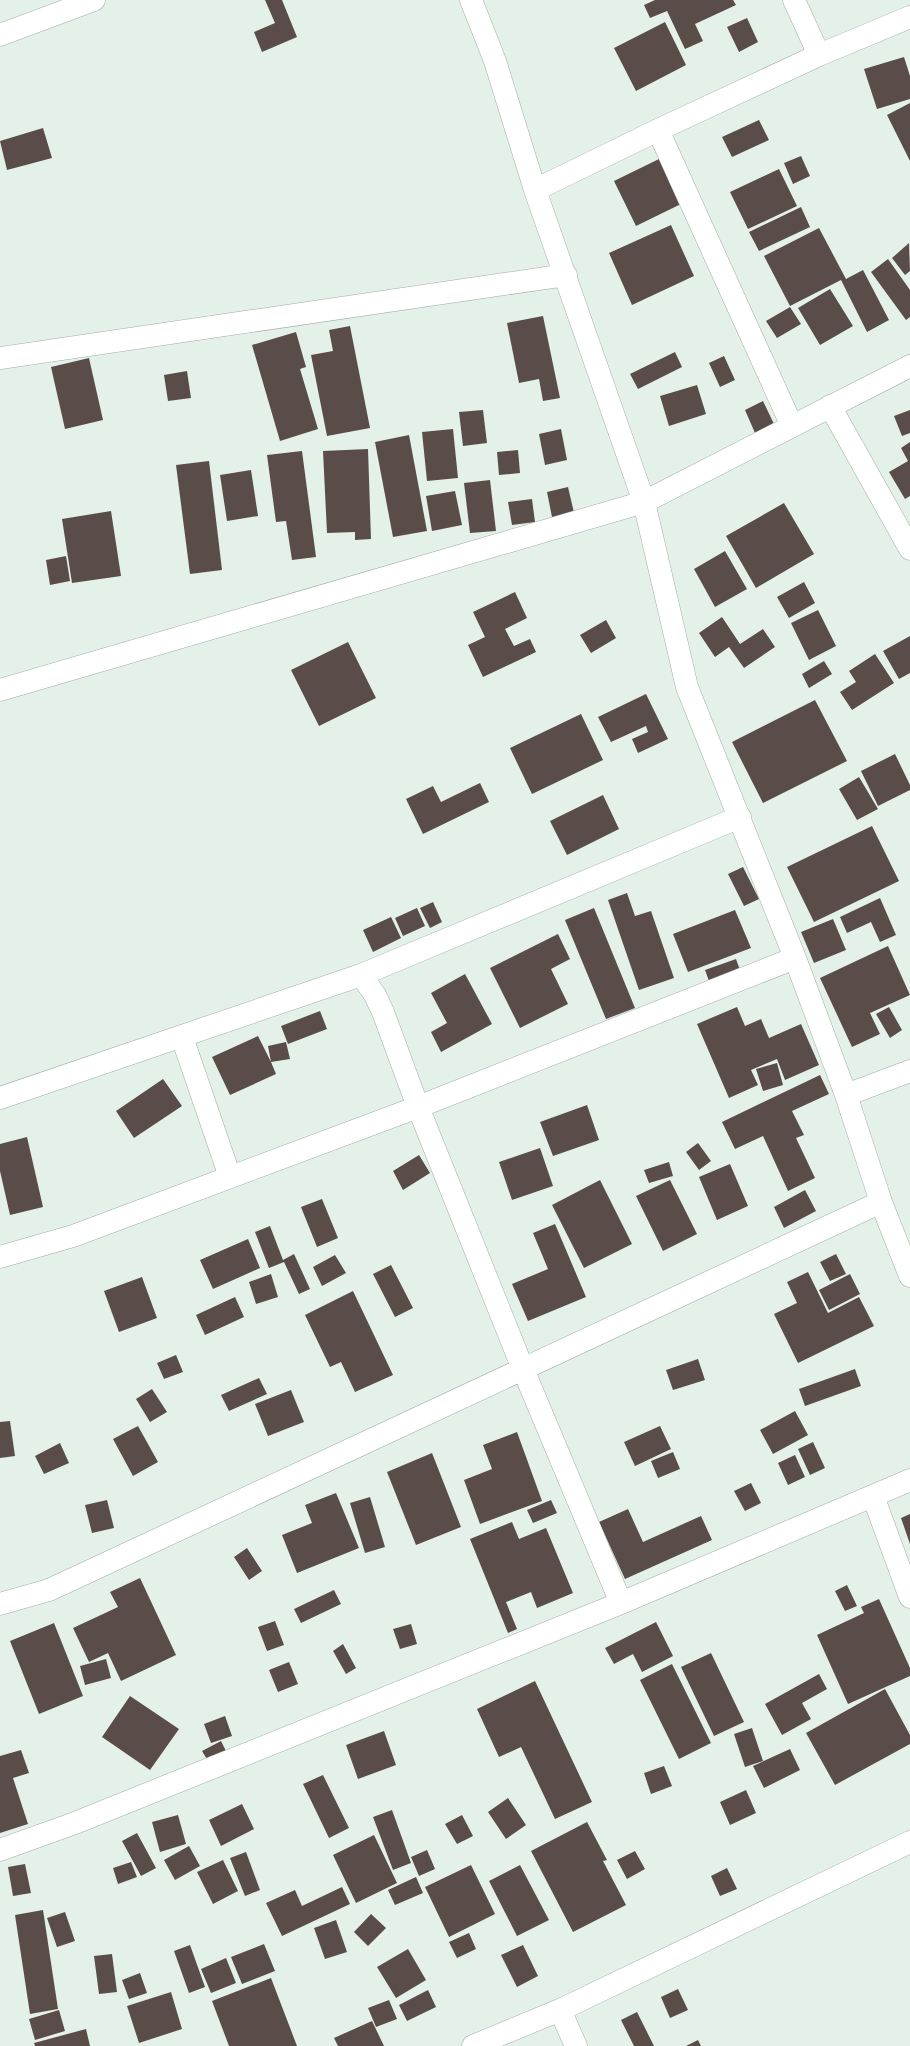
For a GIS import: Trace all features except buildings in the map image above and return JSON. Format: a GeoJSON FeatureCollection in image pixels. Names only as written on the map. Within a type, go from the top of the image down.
{"type":"FeatureCollection","features":[{"type":"Feature","properties":{"kind":"street"},"geometry":{"type":"LineString","coordinates":[[0,35],[63,5],[94,0]]}},
{"type":"Feature","properties":{"kind":"street"},"geometry":{"type":"LineString","coordinates":[[471,0],[495,61],[535,190],[566,275],[644,502],[687,687],[795,958],[846,1095],[881,1202],[910,1276]]}},
{"type":"Feature","properties":{"kind":"street"},"geometry":{"type":"LineString","coordinates":[[794,0],[819,55]]}},
{"type":"Feature","properties":{"kind":"street"},"geometry":{"type":"LineString","coordinates":[[535,190],[658,130],[819,55],[910,17]]}},
{"type":"Feature","properties":{"kind":"street"},"geometry":{"type":"LineString","coordinates":[[658,130],[792,426]]}},
{"type":"Feature","properties":{"kind":"street"},"geometry":{"type":"LineString","coordinates":[[0,358],[566,275]]}},
{"type":"Feature","properties":{"kind":"street"},"geometry":{"type":"LineString","coordinates":[[0,690],[644,502],[910,366]]}},
{"type":"Feature","properties":{"kind":"street"},"geometry":{"type":"LineString","coordinates":[[830,406],[910,549]]}},
{"type":"Feature","properties":{"kind":"street"},"geometry":{"type":"LineString","coordinates":[[0,1098],[361,976],[740,817]]}},
{"type":"Feature","properties":{"kind":"street"},"geometry":{"type":"LineString","coordinates":[[0,1257],[74,1236],[418,1107],[795,958]]}},
{"type":"Feature","properties":{"kind":"street"},"geometry":{"type":"LineString","coordinates":[[361,976],[375,995],[418,1107],[523,1368],[621,1603]]}},
{"type":"Feature","properties":{"kind":"street"},"geometry":{"type":"LineString","coordinates":[[182,1037],[230,1177]]}},
{"type":"Feature","properties":{"kind":"street"},"geometry":{"type":"LineString","coordinates":[[846,1095],[910,1071]]}},
{"type":"Feature","properties":{"kind":"street"},"geometry":{"type":"LineString","coordinates":[[0,1604],[27,1597],[70,1580],[881,1202]]}},
{"type":"Feature","properties":{"kind":"street"},"geometry":{"type":"LineString","coordinates":[[0,1850],[82,1820],[621,1603],[910,1480]]}},
{"type":"Feature","properties":{"kind":"street"},"geometry":{"type":"LineString","coordinates":[[873,1496],[910,1597]]}},
{"type":"Feature","properties":{"kind":"street"},"geometry":{"type":"LineString","coordinates":[[473,2046],[560,2010],[910,1842]]}},
{"type":"Feature","properties":{"kind":"street"},"geometry":{"type":"LineString","coordinates":[[560,2010],[576,2046]]}}]}
